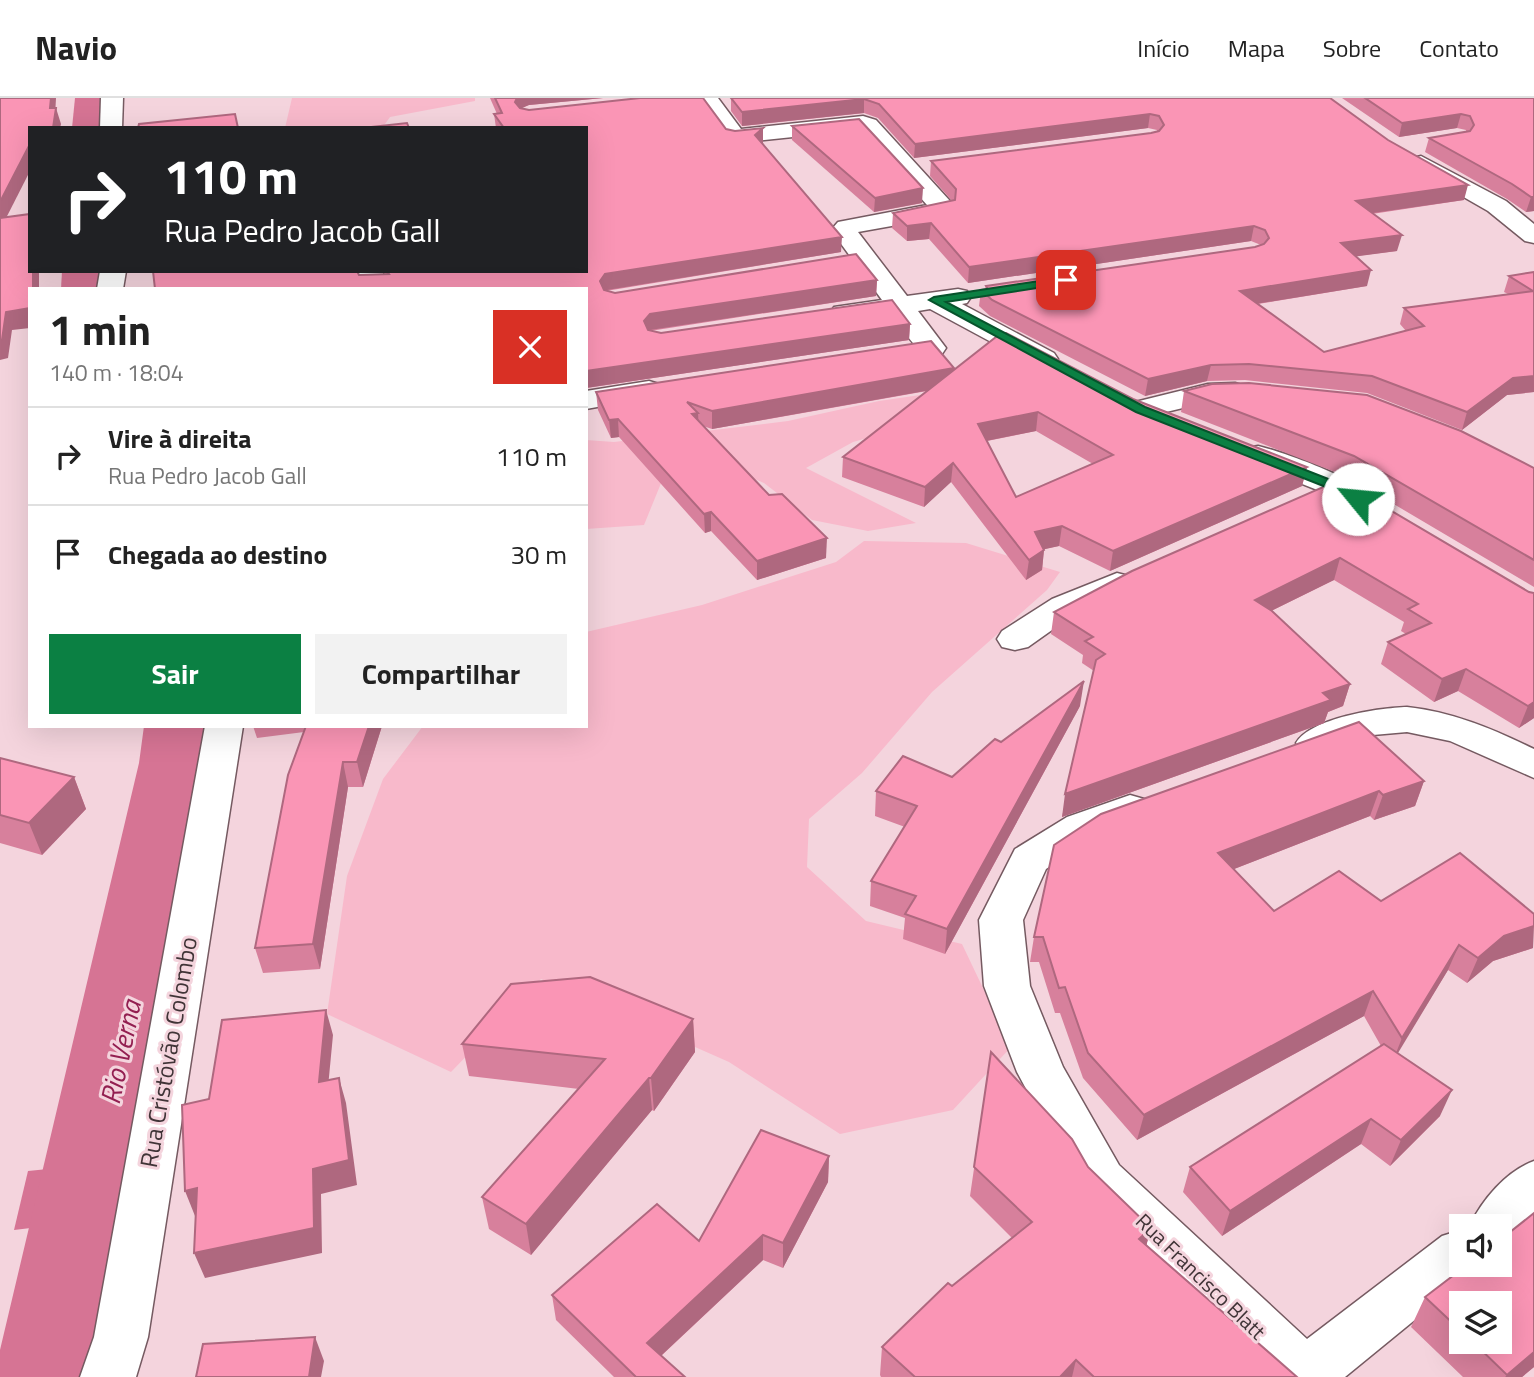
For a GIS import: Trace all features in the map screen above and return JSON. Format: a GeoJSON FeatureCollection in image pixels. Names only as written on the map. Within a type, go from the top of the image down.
{"type":"FeatureCollection","features":[{"type":"Feature","properties":{"kind":"street"},"geometry":{"type":"LineString","coordinates":[[111,126],[112,98]]}},
{"type":"Feature","properties":{"kind":"street"},"geometry":{"type":"LineString","coordinates":[[709,101],[736,101]]}},
{"type":"Feature","properties":{"kind":"street"},"geometry":{"type":"LineString","coordinates":[[709,101],[735,136],[868,125],[942,210],[847,226],[842,230],[844,234],[898,305],[918,350],[1000,336]]}},
{"type":"Feature","properties":{"kind":"street"},"geometry":{"type":"LineString","coordinates":[[1431,142],[1406,150],[1497,206],[1534,236]]}},
{"type":"Feature","properties":{"kind":"street"},"geometry":{"type":"LineString","coordinates":[[909,169],[935,166]]}},
{"type":"Feature","properties":{"kind":"street"},"geometry":{"type":"LineString","coordinates":[[836,264],[863,259]]}},
{"type":"Feature","properties":{"kind":"street"},"geometry":{"type":"LineString","coordinates":[[819,316],[976,294]]}},
{"type":"Feature","properties":{"kind":"street"},"geometry":{"type":"LineString","coordinates":[[934,300],[1070,373]]}},
{"type":"Feature","properties":{"kind":"street"},"geometry":{"type":"LineString","coordinates":[[588,400],[669,387]]}},
{"type":"Feature","properties":{"kind":"street"},"geometry":{"type":"LineString","coordinates":[[1193,430],[1129,403],[1208,393],[1267,393]]}},
{"type":"Feature","properties":{"kind":"street"},"geometry":{"type":"LineString","coordinates":[[1232,445],[1336,486],[1394,521]]}},
{"type":"Feature","properties":{"kind":"street"},"geometry":{"type":"LineString","coordinates":[[1299,503],[1336,486]]}},
{"type":"Feature","properties":{"kind":"street"},"geometry":{"type":"LineString","coordinates":[[1015,639],[1064,606],[1150,568]]}},
{"type":"Feature","properties":{"kind":"street"},"geometry":{"type":"LineString","coordinates":[[1283,754],[1385,720],[1432,720],[1534,765]]}},
{"type":"Feature","properties":{"kind":"street","name":"Rua Cristóvão Colombo"},"geometry":{"type":"LineString","coordinates":[[108,1377],[121,1338],[224,728]]}},
{"type":"Feature","properties":{"kind":"street","name":"Rua Francisco Blatt"},"geometry":{"type":"LineString","coordinates":[[1170,795],[1081,827],[1030,859],[1001,920],[1007,986],[1041,1072],[1101,1180],[1305,1376]]}},
{"type":"Feature","properties":{"kind":"street"},"geometry":{"type":"LineString","coordinates":[[1507,1214],[1534,1183]]}},
{"type":"Feature","properties":{"kind":"street"},"geometry":{"type":"LineString","coordinates":[[1305,1376],[1449,1262]]}},
{"type":"Feature","properties":{"kind":"shaded area"},"geometry":{"type":"Polygon","coordinates":[[[292,98],[475,98],[475,101],[390,117],[383,126],[285,126],[292,98]]]}},
{"type":"Feature","properties":{"kind":"shaded area"},"geometry":{"type":"Polygon","coordinates":[[[948,391],[957,413],[853,442],[806,468],[916,523],[868,531],[812,520],[764,483],[729,468],[668,466],[644,525],[588,529],[588,440],[614,442],[788,421],[879,401],[948,391]]]}},
{"type":"Feature","properties":{"kind":"shaded area"},"geometry":{"type":"Polygon","coordinates":[[[864,541],[966,543],[1060,572],[1047,590],[932,692],[862,773],[809,819],[807,867],[866,921],[962,944],[1011,1047],[953,1110],[840,1134],[729,1062],[541,979],[451,1072],[327,1014],[347,876],[383,779],[421,728],[588,728],[588,632],[702,605],[836,562],[864,541]]]}},
{"type":"Feature","properties":{"kind":"shaded area"},"geometry":{"type":"Polygon","coordinates":[[[68,1167],[56,1225],[14,1230],[28,1171],[68,1167]]]}},
{"type":"Feature","properties":{"kind":"building"},"geometry":{"type":"Polygon","coordinates":[[[0,98],[51,98],[50,108],[56,108],[53,126],[28,126],[28,148],[0,202],[0,98]]]}},
{"type":"Feature","properties":{"kind":"building"},"geometry":{"type":"Polygon","coordinates":[[[495,98],[517,98],[515,102],[520,108],[529,110],[640,98],[703,98],[726,129],[735,131],[763,128],[755,135],[842,237],[605,274],[600,281],[604,290],[615,293],[856,254],[877,280],[650,314],[644,321],[648,330],[661,333],[892,300],[910,324],[588,371],[588,287],[155,287],[153,273],[588,273],[588,126],[503,126],[494,114],[502,113],[495,98]]]}},
{"type":"Feature","properties":{"kind":"building"},"geometry":{"type":"Polygon","coordinates":[[[731,98],[1330,98],[1388,140],[1468,185],[1356,201],[1402,235],[1341,243],[1371,270],[1240,291],[1324,352],[1424,326],[1404,308],[1533,291],[1509,276],[1534,272],[1534,376],[1513,378],[1467,412],[1372,376],[1249,364],[1211,365],[1148,379],[992,300],[981,290],[988,289],[986,286],[1255,247],[1264,244],[1269,238],[1265,230],[1254,226],[969,267],[931,223],[907,226],[893,213],[955,200],[956,189],[931,161],[1151,133],[1159,131],[1164,125],[1159,116],[1150,114],[915,144],[879,104],[864,99],[742,112],[731,98]]]}},
{"type":"Feature","properties":{"kind":"building"},"geometry":{"type":"Polygon","coordinates":[[[1365,98],[1534,98],[1534,197],[1429,138],[1470,131],[1474,125],[1470,116],[1461,114],[1402,123],[1365,98]]]}},
{"type":"Feature","properties":{"kind":"building"},"geometry":{"type":"Polygon","coordinates":[[[235,114],[238,126],[138,126],[235,114]]]}},
{"type":"Feature","properties":{"kind":"building"},"geometry":{"type":"Polygon","coordinates":[[[859,119],[923,188],[875,198],[792,126],[859,119]]]}},
{"type":"Feature","properties":{"kind":"building"},"geometry":{"type":"Polygon","coordinates":[[[407,123],[408,126],[380,126],[407,123]]]}},
{"type":"Feature","properties":{"kind":"building"},"geometry":{"type":"Polygon","coordinates":[[[28,214],[28,273],[33,273],[33,287],[28,287],[28,308],[6,312],[2,340],[0,340],[0,218],[28,214]]]}},
{"type":"Feature","properties":{"kind":"building"},"geometry":{"type":"Polygon","coordinates":[[[1001,333],[1006,333],[1133,399],[1307,467],[1113,551],[1062,526],[1035,532],[1044,550],[1029,560],[953,463],[925,487],[843,457],[1001,333]],[[1038,412],[978,424],[1016,497],[1113,455],[1038,412]]]}},
{"type":"Feature","properties":{"kind":"building"},"geometry":{"type":"Polygon","coordinates":[[[931,341],[954,368],[712,411],[687,402],[698,413],[692,414],[769,495],[782,494],[827,538],[757,561],[711,512],[704,514],[618,419],[609,420],[596,392],[931,341]]]}},
{"type":"Feature","properties":{"kind":"building"},"geometry":{"type":"Polygon","coordinates":[[[1249,383],[1367,395],[1461,431],[1534,468],[1534,560],[1354,456],[1184,391],[1212,384],[1249,383]]]}},
{"type":"Feature","properties":{"kind":"building"},"geometry":{"type":"Polygon","coordinates":[[[1339,480],[1534,593],[1534,702],[1528,706],[1466,669],[1442,679],[1388,642],[1431,623],[1408,609],[1418,604],[1340,558],[1255,600],[1272,611],[1350,684],[1323,693],[1331,700],[1065,794],[1096,660],[1105,654],[1085,641],[1093,637],[1054,612],[1132,571],[1339,480]]]}},
{"type":"Feature","properties":{"kind":"building"},"geometry":{"type":"Polygon","coordinates":[[[1084,681],[947,929],[905,914],[916,896],[871,881],[917,806],[876,791],[903,756],[952,777],[995,739],[1001,742],[1084,681]]]}},
{"type":"Feature","properties":{"kind":"building"},"geometry":{"type":"Polygon","coordinates":[[[1359,722],[1424,781],[1383,795],[1379,791],[1218,853],[1274,911],[1339,871],[1381,901],[1460,853],[1534,914],[1534,926],[1504,936],[1478,958],[1459,945],[1402,1038],[1373,991],[1144,1115],[1088,1053],[1065,987],[1059,988],[1043,937],[1034,937],[1054,845],[1101,814],[1359,722]]]}},
{"type":"Feature","properties":{"kind":"building"},"geometry":{"type":"Polygon","coordinates":[[[305,728],[368,728],[357,762],[343,762],[313,944],[255,948],[288,775],[305,728]]]}},
{"type":"Feature","properties":{"kind":"building"},"geometry":{"type":"Polygon","coordinates":[[[0,758],[74,777],[29,823],[0,815],[0,758]]]}},
{"type":"Feature","properties":{"kind":"building"},"geometry":{"type":"Polygon","coordinates":[[[590,977],[693,1019],[651,1078],[526,1224],[482,1197],[605,1059],[462,1044],[511,984],[590,977]]]}},
{"type":"Feature","properties":{"kind":"building"},"geometry":{"type":"Polygon","coordinates":[[[326,1010],[319,1082],[339,1078],[349,1160],[313,1169],[314,1228],[194,1253],[197,1188],[185,1191],[182,1105],[209,1099],[222,1020],[326,1010]]]}},
{"type":"Feature","properties":{"kind":"building"},"geometry":{"type":"Polygon","coordinates":[[[1384,1044],[1452,1090],[1401,1140],[1371,1119],[1230,1211],[1190,1167],[1384,1044]]]}},
{"type":"Feature","properties":{"kind":"building"},"geometry":{"type":"Polygon","coordinates":[[[991,1052],[1072,1139],[1088,1167],[1151,1228],[1139,1239],[1297,1377],[1094,1377],[1076,1360],[1060,1377],[915,1377],[882,1347],[948,1283],[952,1286],[1032,1222],[974,1167],[991,1052]]]}},
{"type":"Feature","properties":{"kind":"building"},"geometry":{"type":"Polygon","coordinates":[[[761,1130],[829,1156],[783,1243],[763,1235],[647,1343],[685,1377],[636,1377],[552,1295],[657,1204],[699,1241],[761,1130]]]}},
{"type":"Feature","properties":{"kind":"building"},"geometry":{"type":"Polygon","coordinates":[[[1534,1213],[1534,1352],[1507,1375],[1485,1354],[1512,1354],[1512,1291],[1449,1291],[1449,1320],[1425,1297],[1451,1277],[1512,1277],[1512,1230],[1534,1213]]]}},
{"type":"Feature","properties":{"kind":"building"},"geometry":{"type":"Polygon","coordinates":[[[315,1337],[309,1377],[196,1377],[203,1344],[315,1337]]]}},
{"type":"Feature","properties":{"kind":"waterway","name":"Rio Verna"},"geometry":{"type":"LineString","coordinates":[[95,126],[97,98]]}},
{"type":"Feature","properties":{"kind":"waterway","name":"Rio Verna"},"geometry":{"type":"LineString","coordinates":[[89,273],[89,287]]}},
{"type":"Feature","properties":{"kind":"waterway","name":"Rio Verna"},"geometry":{"type":"LineString","coordinates":[[52,1377],[180,763],[184,728]]}},
{"type":"Feature","properties":{"kind":"route"},"geometry":{"type":"LineString","coordinates":[[1066,280],[934,300],[1141,410],[1336,486],[1358,499]]}}]}
